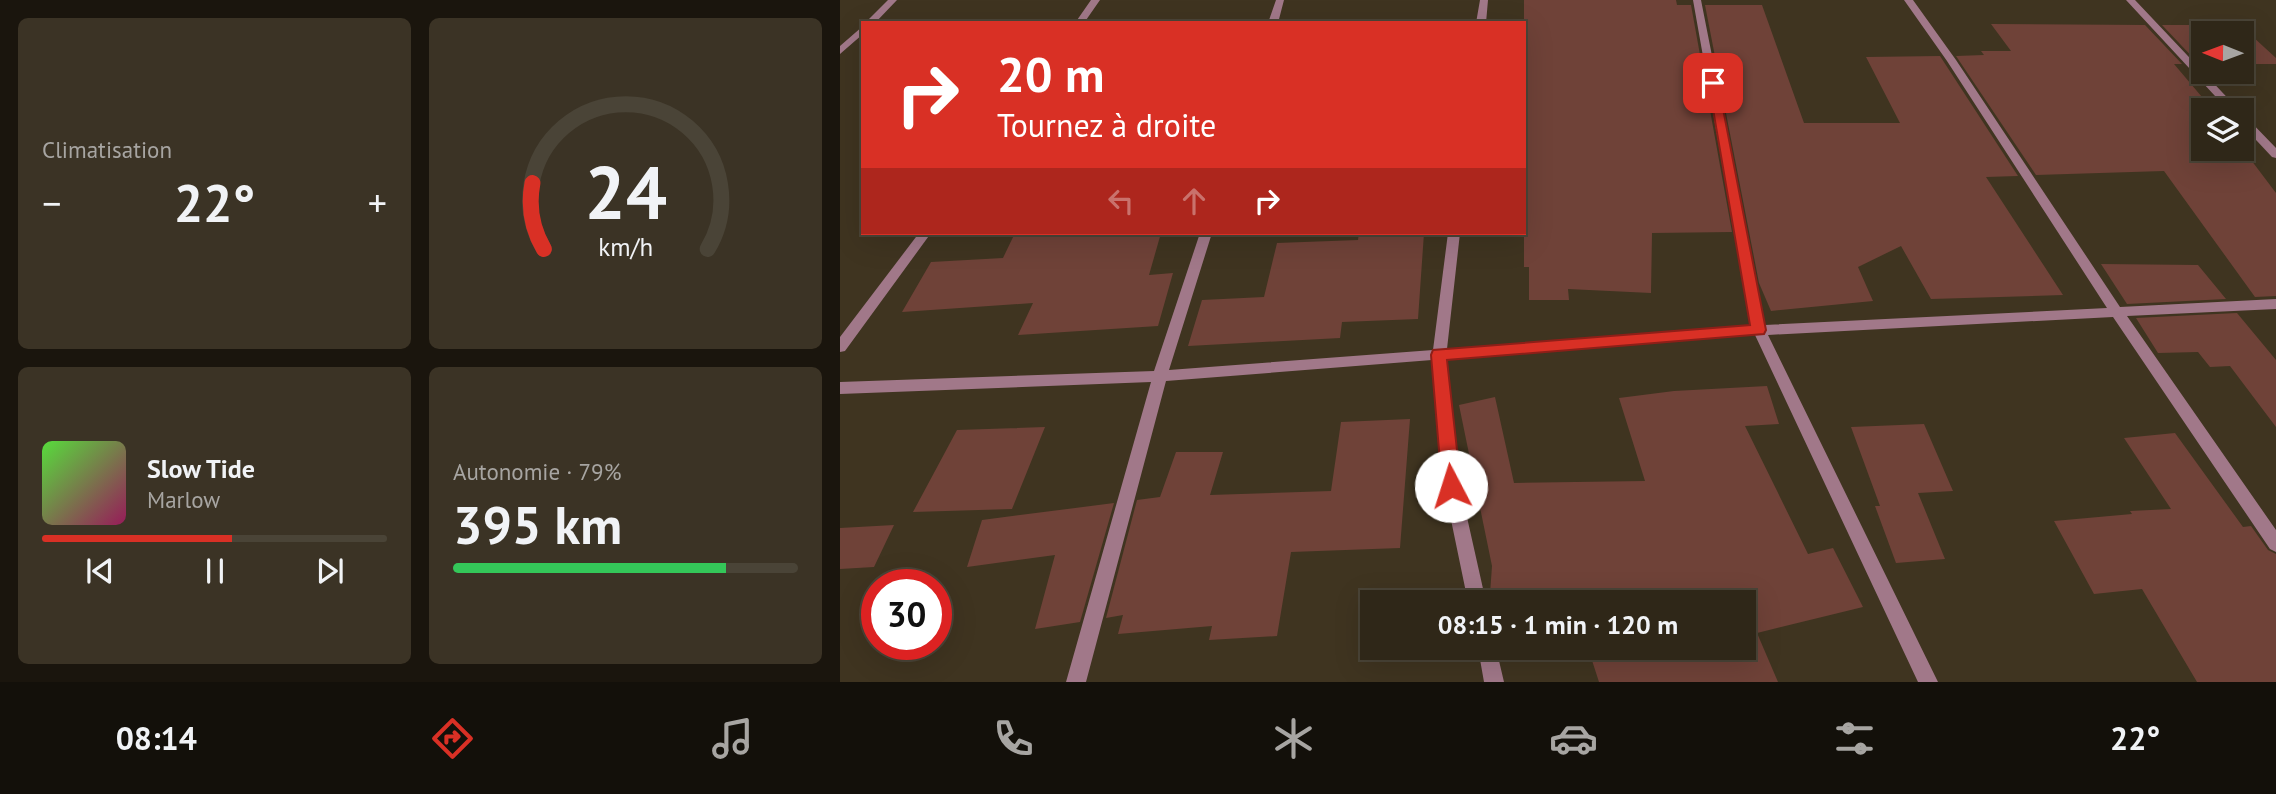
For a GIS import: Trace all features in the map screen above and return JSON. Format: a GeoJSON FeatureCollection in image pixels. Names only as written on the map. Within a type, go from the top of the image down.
{"type":"FeatureCollection","features":[{"type":"Feature","properties":{"kind":"street"},"geometry":{"type":"LineString","coordinates":[[871,21],[893,0]]}},
{"type":"Feature","properties":{"kind":"street"},"geometry":{"type":"LineString","coordinates":[[1080,21],[1096,0]]}},
{"type":"Feature","properties":{"kind":"street"},"geometry":{"type":"LineString","coordinates":[[1274,21],[1280,0]]}},
{"type":"Feature","properties":{"kind":"street"},"geometry":{"type":"LineString","coordinates":[[1481,21],[1484,0]]}},
{"type":"Feature","properties":{"kind":"street"},"geometry":{"type":"LineString","coordinates":[[1697,0],[1759,330],[1928,682]]}},
{"type":"Feature","properties":{"kind":"street"},"geometry":{"type":"LineString","coordinates":[[1908,0],[2276,544]]}},
{"type":"Feature","properties":{"kind":"street"},"geometry":{"type":"LineString","coordinates":[[2130,0],[2223,98]]}},
{"type":"Feature","properties":{"kind":"street"},"geometry":{"type":"LineString","coordinates":[[840,51],[861,31]]}},
{"type":"Feature","properties":{"kind":"street"},"geometry":{"type":"LineString","coordinates":[[2254,132],[2276,155]]}},
{"type":"Feature","properties":{"kind":"street"},"geometry":{"type":"LineString","coordinates":[[840,347],[924,235]]}},
{"type":"Feature","properties":{"kind":"street"},"geometry":{"type":"LineString","coordinates":[[1076,682],[1160,376],[1205,235]]}},
{"type":"Feature","properties":{"kind":"street"},"geometry":{"type":"LineString","coordinates":[[1454,235],[1439,355],[1451,486],[1474,590]]}},
{"type":"Feature","properties":{"kind":"street"},"geometry":{"type":"LineString","coordinates":[[840,388],[1160,376],[1759,330],[2276,304]]}},
{"type":"Feature","properties":{"kind":"street"},"geometry":{"type":"LineString","coordinates":[[1489,660],[1494,682]]}},
{"type":"Feature","properties":{"kind":"building"},"geometry":{"type":"Polygon","coordinates":[[[1524,0],[1676,0],[1677,5],[1691,5],[1732,232],[1652,233],[1651,293],[1568,289],[1569,300],[1529,300],[1529,267],[1524,267],[1524,0]]]}},
{"type":"Feature","properties":{"kind":"building"},"geometry":{"type":"Polygon","coordinates":[[[1705,5],[1762,5],[1804,123],[1900,123],[1866,57],[1940,56],[2018,176],[1986,177],[2063,295],[1931,299],[1901,246],[1858,267],[1873,301],[1771,311],[1759,283],[1705,5]]]}},
{"type":"Feature","properties":{"kind":"building"},"geometry":{"type":"Polygon","coordinates":[[[1991,24],[2145,25],[2182,64],[2174,64],[2203,98],[2191,98],[2191,161],[2252,161],[2276,193],[2276,296],[2255,297],[2164,171],[2036,175],[1956,56],[1984,55],[1981,51],[2011,51],[1991,24]]]}},
{"type":"Feature","properties":{"kind":"building"},"geometry":{"type":"Polygon","coordinates":[[[2162,25],[2191,25],[2191,56],[2162,25]]]}},
{"type":"Feature","properties":{"kind":"building"},"geometry":{"type":"Polygon","coordinates":[[[2254,38],[2276,58],[2276,64],[2254,64],[2254,38]]]}},
{"type":"Feature","properties":{"kind":"building"},"geometry":{"type":"Polygon","coordinates":[[[1014,235],[1160,235],[1149,275],[1173,273],[1158,326],[1018,335],[1033,303],[902,312],[931,262],[1003,258],[1014,235]]]}},
{"type":"Feature","properties":{"kind":"building"},"geometry":{"type":"Polygon","coordinates":[[[1359,235],[1424,235],[1418,319],[1342,322],[1340,338],[1188,346],[1202,300],[1264,297],[1277,243],[1358,240],[1359,235]]]}},
{"type":"Feature","properties":{"kind":"building"},"geometry":{"type":"Polygon","coordinates":[[[2101,264],[2198,265],[2226,299],[2127,304],[2101,264]]]}},
{"type":"Feature","properties":{"kind":"building"},"geometry":{"type":"Polygon","coordinates":[[[2237,313],[2276,360],[2276,427],[2230,366],[2210,367],[2198,352],[2158,353],[2136,318],[2237,313]]]}},
{"type":"Feature","properties":{"kind":"building"},"geometry":{"type":"Polygon","coordinates":[[[1767,386],[1779,424],[1745,426],[1808,554],[1833,548],[1863,607],[1757,633],[1778,682],[1599,682],[1592,660],[1756,660],[1756,590],[1490,590],[1492,566],[1459,405],[1495,397],[1514,483],[1645,481],[1619,398],[1674,391],[1767,386]]]}},
{"type":"Feature","properties":{"kind":"building"},"geometry":{"type":"Polygon","coordinates":[[[1410,419],[1400,548],[1291,552],[1277,636],[1209,640],[1212,626],[1118,634],[1123,615],[1106,618],[1137,500],[1160,497],[1176,452],[1223,452],[1210,495],[1331,491],[1341,422],[1410,419]]]}},
{"type":"Feature","properties":{"kind":"building"},"geometry":{"type":"Polygon","coordinates":[[[1924,424],[1953,491],[1918,493],[1945,559],[1896,563],[1875,506],[1880,506],[1851,427],[1924,424]]]}},
{"type":"Feature","properties":{"kind":"building"},"geometry":{"type":"Polygon","coordinates":[[[1045,427],[1012,509],[913,512],[957,430],[1045,427]]]}},
{"type":"Feature","properties":{"kind":"building"},"geometry":{"type":"Polygon","coordinates":[[[2175,433],[2243,527],[2251,526],[2268,550],[2276,554],[2276,682],[2197,682],[2142,589],[2094,594],[2054,521],[2132,514],[2130,511],[2171,509],[2124,438],[2175,433]]]}},
{"type":"Feature","properties":{"kind":"building"},"geometry":{"type":"Polygon","coordinates":[[[1114,503],[1080,622],[1035,629],[1055,555],[967,567],[982,520],[1114,503]]]}},
{"type":"Feature","properties":{"kind":"building"},"geometry":{"type":"Polygon","coordinates":[[[894,525],[874,567],[840,569],[840,528],[894,525]]]}},
{"type":"Feature","properties":{"kind":"route"},"geometry":{"type":"LineString","coordinates":[[1451,486],[1439,355],[1759,330],[1713,83]]}}]}
